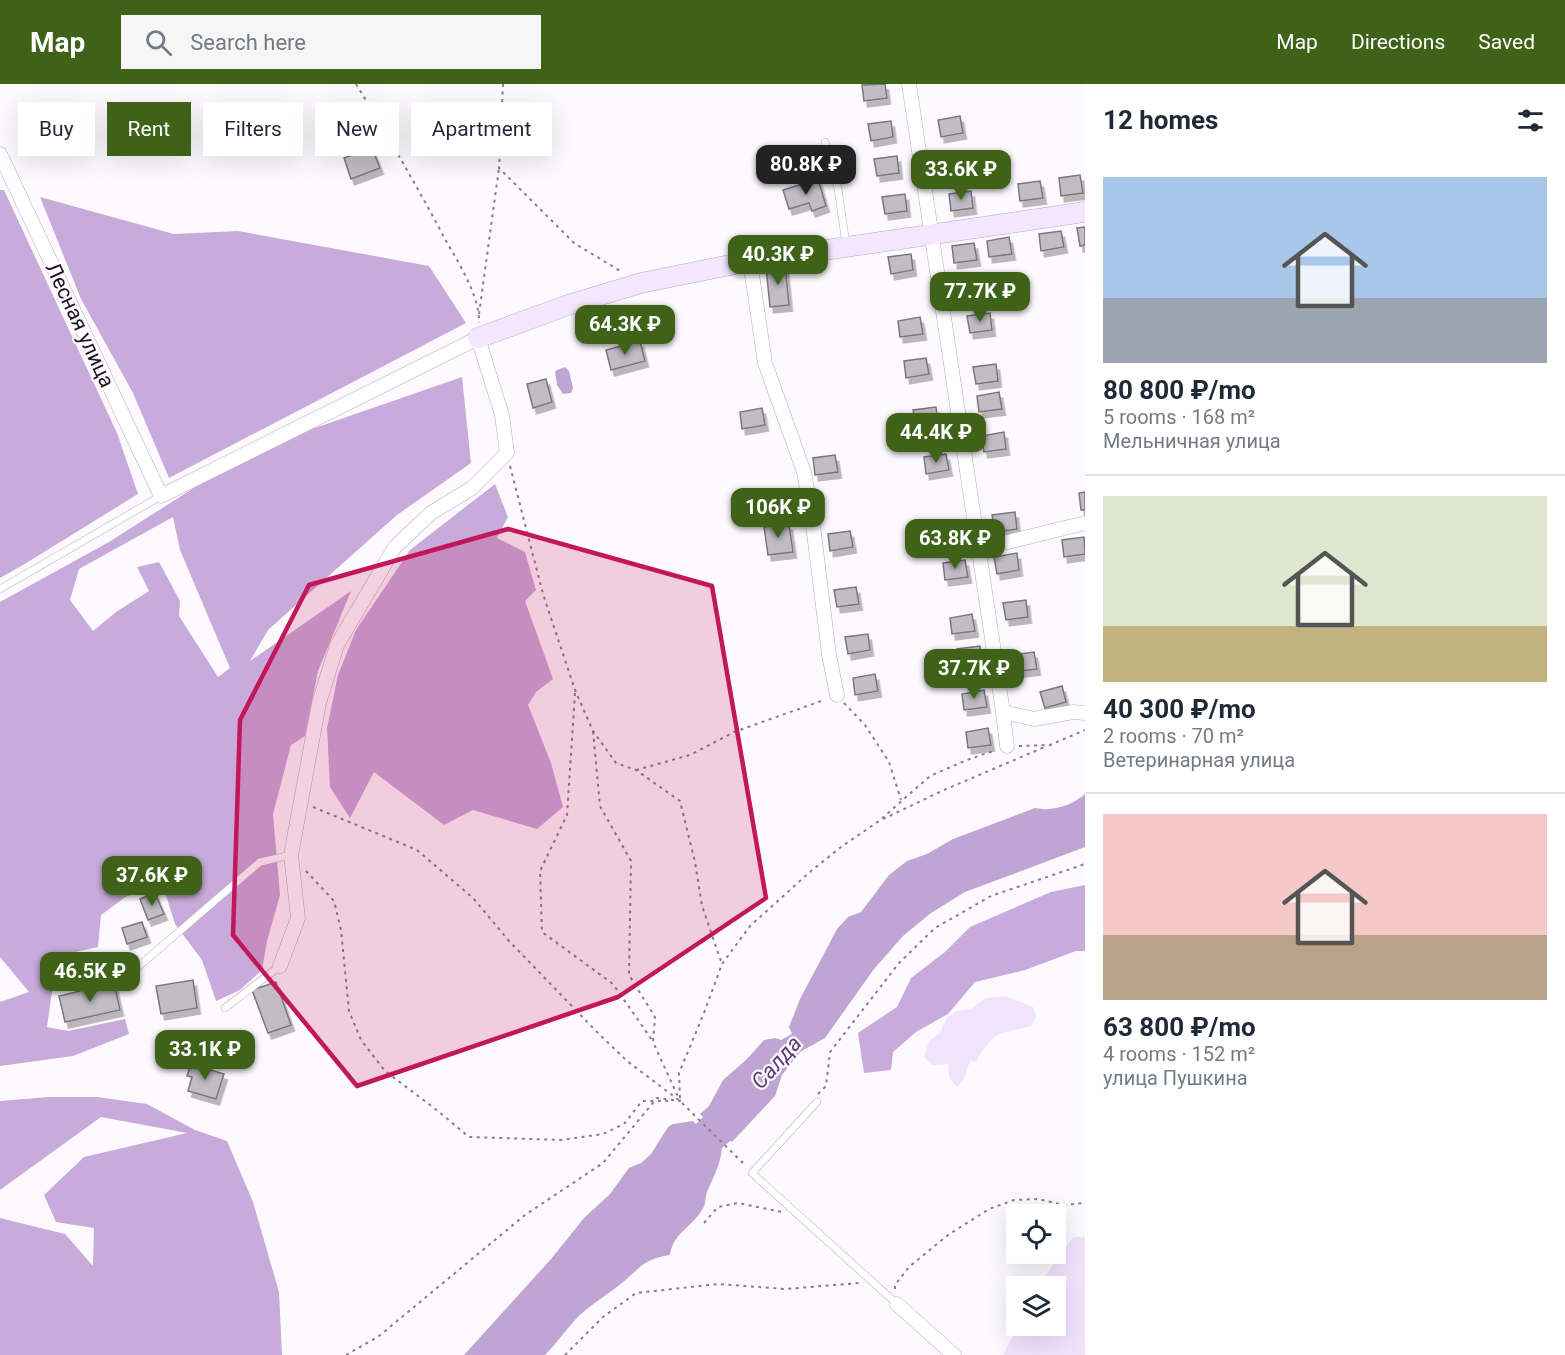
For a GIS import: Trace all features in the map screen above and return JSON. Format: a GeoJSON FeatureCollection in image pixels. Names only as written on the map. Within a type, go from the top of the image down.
{"type":"FeatureCollection","features":[{"type":"Feature","properties":{"kind":"street"},"geometry":{"type":"LineString","coordinates":[[909,84],[1007,746]]}},
{"type":"Feature","properties":{"kind":"street","name":"Лесная улица"},"geometry":{"type":"LineString","coordinates":[[0,154],[161,496]]}},
{"type":"Feature","properties":{"kind":"street"},"geometry":{"type":"LineString","coordinates":[[161,496],[478,338],[568,304],[641,283],[750,261],[1085,212]]}},
{"type":"Feature","properties":{"kind":"street"},"geometry":{"type":"LineString","coordinates":[[750,261],[765,363],[804,472],[812,517],[829,656],[837,695]]}},
{"type":"Feature","properties":{"kind":"street"},"geometry":{"type":"LineString","coordinates":[[280,966],[298,918],[291,851],[318,703],[337,645],[395,547],[431,513],[472,488],[507,453],[502,415],[478,338]]}},
{"type":"Feature","properties":{"kind":"street"},"geometry":{"type":"LineString","coordinates":[[977,540],[1008,542],[1085,523]]}},
{"type":"Feature","properties":{"kind":"street"},"geometry":{"type":"LineString","coordinates":[[1003,712],[1034,719],[1073,712],[1085,713]]}},
{"type":"Feature","properties":{"kind":"street"},"geometry":{"type":"LineString","coordinates":[[897,1304],[954,1355]]}},
{"type":"Feature","properties":{"kind":"lane"},"geometry":{"type":"LineString","coordinates":[[825,142],[838,189],[847,246]]}},
{"type":"Feature","properties":{"kind":"lane"},"geometry":{"type":"LineString","coordinates":[[0,589],[161,496]]}},
{"type":"Feature","properties":{"kind":"lane"},"geometry":{"type":"LineString","coordinates":[[131,973],[260,862],[291,851]]}},
{"type":"Feature","properties":{"kind":"lane"},"geometry":{"type":"LineString","coordinates":[[225,1008],[280,966]]}},
{"type":"Feature","properties":{"kind":"lane"},"geometry":{"type":"LineString","coordinates":[[818,1098],[752,1173],[897,1304]]}},
{"type":"Feature","properties":{"kind":"path"},"geometry":{"type":"LineString","coordinates":[[356,84],[415,182],[456,258],[479,314]]}},
{"type":"Feature","properties":{"kind":"path"},"geometry":{"type":"LineString","coordinates":[[478,338],[479,314],[499,168],[503,84]]}},
{"type":"Feature","properties":{"kind":"path"},"geometry":{"type":"LineString","coordinates":[[499,168],[574,243],[641,283]]}},
{"type":"Feature","properties":{"kind":"path"},"geometry":{"type":"LineString","coordinates":[[507,453],[543,594],[575,690],[593,731],[616,763],[636,770],[680,801],[695,862],[702,906],[722,964]]}},
{"type":"Feature","properties":{"kind":"path"},"geometry":{"type":"LineString","coordinates":[[575,690],[567,815],[540,871],[542,932],[613,984],[653,1042],[680,1101]]}},
{"type":"Feature","properties":{"kind":"path"},"geometry":{"type":"LineString","coordinates":[[636,770],[690,755],[734,732],[837,695],[865,725],[889,762],[901,801]]}},
{"type":"Feature","properties":{"kind":"path"},"geometry":{"type":"LineString","coordinates":[[879,821],[944,790],[1085,730]]}},
{"type":"Feature","properties":{"kind":"path"},"geometry":{"type":"LineString","coordinates":[[593,731],[600,806],[631,861],[629,975],[655,1017],[653,1042]]}},
{"type":"Feature","properties":{"kind":"path"},"geometry":{"type":"LineString","coordinates":[[680,1101],[679,1073],[722,964],[750,926],[841,847],[879,821],[930,776],[1007,746],[1050,745]]}},
{"type":"Feature","properties":{"kind":"path"},"geometry":{"type":"LineString","coordinates":[[300,802],[417,850],[473,898],[509,941],[627,1061],[680,1101],[745,1165]]}},
{"type":"Feature","properties":{"kind":"path"},"geometry":{"type":"LineString","coordinates":[[291,851],[307,873],[334,901],[341,930],[349,1011],[361,1040],[385,1071],[469,1137],[561,1140],[603,1134],[624,1124],[642,1101],[680,1101]]}},
{"type":"Feature","properties":{"kind":"path"},"geometry":{"type":"LineString","coordinates":[[818,1098],[826,1086],[830,1052],[899,963],[935,928],[991,896],[1085,864]]}},
{"type":"Feature","properties":{"kind":"path"},"geometry":{"type":"LineString","coordinates":[[346,1355],[379,1336],[525,1215],[603,1163],[657,1098],[680,1101]]}},
{"type":"Feature","properties":{"kind":"path"},"geometry":{"type":"LineString","coordinates":[[897,1304],[895,1285],[909,1267],[948,1235],[989,1209],[1014,1200],[1038,1199],[1063,1205],[1085,1203]]}},
{"type":"Feature","properties":{"kind":"path"},"geometry":{"type":"LineString","coordinates":[[704,1222],[718,1207],[738,1203],[799,1215]]}},
{"type":"Feature","properties":{"kind":"path"},"geometry":{"type":"LineString","coordinates":[[565,1355],[603,1317],[636,1293],[718,1284],[785,1289],[857,1282],[882,1290]]}},
{"type":"Feature","properties":{"kind":"highlighted area"},"geometry":{"type":"Polygon","coordinates":[[[508,529],[712,586],[766,898],[618,997],[357,1086],[233,935],[240,720],[309,585],[508,529]]]}},
{"type":"Feature","properties":{"kind":"shaded area"},"geometry":{"type":"Polygon","coordinates":[[[0,190],[4,190],[117,433],[138,494],[0,578],[0,190]]]}},
{"type":"Feature","properties":{"kind":"shaded area"},"geometry":{"type":"Polygon","coordinates":[[[40,197],[174,234],[238,231],[429,266],[466,323],[169,478],[133,393],[81,299],[40,197]]]}},
{"type":"Feature","properties":{"kind":"shaded area"},"geometry":{"type":"Polygon","coordinates":[[[462,377],[471,463],[397,515],[268,630],[250,661],[351,591],[318,671],[305,736],[291,745],[273,814],[280,895],[267,941],[262,970],[240,990],[216,1001],[202,960],[175,924],[163,886],[127,896],[101,915],[98,947],[57,956],[47,1027],[68,1031],[125,1019],[129,1034],[73,1056],[0,1066],[0,1002],[29,992],[0,957],[0,602],[109,542],[200,484],[312,429],[462,377]],[[173,517],[79,569],[70,600],[93,631],[116,612],[149,591],[137,567],[159,562],[180,601],[179,616],[218,677],[230,668],[180,550],[173,517]]]}},
{"type":"Feature","properties":{"kind":"shaded area"},"geometry":{"type":"Polygon","coordinates":[[[495,484],[508,517],[497,538],[525,552],[536,590],[525,601],[553,679],[536,692],[528,705],[551,763],[563,807],[537,829],[473,810],[444,825],[374,772],[350,818],[330,787],[327,728],[338,675],[356,630],[410,550],[495,484]]]}},
{"type":"Feature","properties":{"kind":"shaded area"},"geometry":{"type":"Polygon","coordinates":[[[1085,885],[1085,951],[1076,951],[1025,970],[975,982],[948,1014],[916,1032],[893,1052],[891,1070],[864,1073],[858,1033],[897,1007],[911,978],[945,952],[970,927],[1051,892],[1085,885]]]}},
{"type":"Feature","properties":{"kind":"shaded area"},"geometry":{"type":"Polygon","coordinates":[[[1006,996],[1033,1007],[1036,1016],[1031,1026],[993,1038],[976,1062],[970,1061],[964,1079],[957,1087],[949,1078],[948,1064],[932,1065],[924,1057],[929,1041],[940,1033],[947,1017],[957,1011],[970,1009],[986,998],[1006,996]]]}},
{"type":"Feature","properties":{"kind":"shaded area"},"geometry":{"type":"Polygon","coordinates":[[[49,1097],[97,1097],[147,1104],[195,1130],[227,1141],[253,1202],[279,1292],[282,1355],[0,1355],[0,1218],[65,1234],[93,1266],[94,1228],[56,1222],[44,1195],[84,1157],[187,1133],[101,1117],[0,1190],[0,1101],[49,1097]]]}},
{"type":"Feature","properties":{"kind":"shaded area"},"geometry":{"type":"Polygon","coordinates":[[[1085,1236],[1085,1355],[1003,1355],[1013,1336],[1066,1336],[1066,1276],[1046,1276],[1054,1264],[1066,1264],[1066,1247],[1072,1238],[1085,1236]]]}},
{"type":"Feature","properties":{"kind":"water"},"geometry":{"type":"Polygon","coordinates":[[[565,367],[569,371],[573,388],[571,393],[563,394],[557,385],[555,371],[565,367]]]}},
{"type":"Feature","properties":{"kind":"water","name":"Салда"},"geometry":{"type":"Polygon","coordinates":[[[1085,794],[1085,847],[965,892],[931,913],[903,936],[874,969],[825,1038],[800,1052],[782,1075],[775,1096],[732,1142],[730,1141],[722,1148],[705,1204],[698,1216],[675,1241],[670,1255],[644,1264],[586,1310],[545,1355],[464,1355],[551,1259],[584,1218],[610,1194],[629,1168],[641,1163],[651,1154],[668,1127],[693,1121],[696,1124],[703,1117],[700,1114],[709,1106],[723,1080],[764,1040],[775,1038],[781,1040],[792,1034],[789,1027],[800,999],[837,929],[848,917],[861,912],[889,875],[907,861],[927,854],[953,839],[1035,808],[1062,807],[1085,794]]]}},
{"type":"Feature","properties":{"kind":"building"},"geometry":{"type":"Polygon","coordinates":[[[885,84],[887,98],[864,101],[862,85],[885,84]]]}},
{"type":"Feature","properties":{"kind":"building"},"geometry":{"type":"Polygon","coordinates":[[[960,116],[963,133],[941,137],[938,120],[960,116]]]}},
{"type":"Feature","properties":{"kind":"building"},"geometry":{"type":"Polygon","coordinates":[[[891,121],[893,137],[871,141],[868,124],[891,121]]]}},
{"type":"Feature","properties":{"kind":"building"},"geometry":{"type":"Polygon","coordinates":[[[375,156],[380,168],[351,179],[344,158],[375,156]]]}},
{"type":"Feature","properties":{"kind":"building"},"geometry":{"type":"Polygon","coordinates":[[[897,156],[899,173],[877,176],[874,159],[897,156]]]}},
{"type":"Feature","properties":{"kind":"building"},"geometry":{"type":"Polygon","coordinates":[[[1080,175],[1083,193],[1061,196],[1059,178],[1080,175]]]}},
{"type":"Feature","properties":{"kind":"building"},"geometry":{"type":"Polygon","coordinates":[[[818,179],[826,206],[812,211],[809,203],[789,209],[783,190],[818,179]]]}},
{"type":"Feature","properties":{"kind":"building"},"geometry":{"type":"Polygon","coordinates":[[[1040,181],[1043,198],[1020,201],[1018,184],[1040,181]]]}},
{"type":"Feature","properties":{"kind":"building"},"geometry":{"type":"Polygon","coordinates":[[[971,191],[973,208],[951,211],[949,194],[971,191]]]}},
{"type":"Feature","properties":{"kind":"building"},"geometry":{"type":"Polygon","coordinates":[[[905,194],[907,211],[885,214],[882,197],[905,194]]]}},
{"type":"Feature","properties":{"kind":"building"},"geometry":{"type":"Polygon","coordinates":[[[1085,227],[1085,245],[1080,246],[1077,228],[1085,227]]]}},
{"type":"Feature","properties":{"kind":"building"},"geometry":{"type":"Polygon","coordinates":[[[1061,231],[1064,247],[1041,251],[1039,234],[1061,231]]]}},
{"type":"Feature","properties":{"kind":"building"},"geometry":{"type":"Polygon","coordinates":[[[1009,237],[1012,254],[989,257],[987,241],[1009,237]]]}},
{"type":"Feature","properties":{"kind":"building"},"geometry":{"type":"Polygon","coordinates":[[[974,243],[977,260],[954,263],[952,246],[974,243]]]}},
{"type":"Feature","properties":{"kind":"building"},"geometry":{"type":"Polygon","coordinates":[[[911,254],[913,270],[891,274],[888,257],[911,254]]]}},
{"type":"Feature","properties":{"kind":"building"},"geometry":{"type":"Polygon","coordinates":[[[785,265],[789,305],[770,307],[766,267],[785,265]]]}},
{"type":"Feature","properties":{"kind":"building"},"geometry":{"type":"Polygon","coordinates":[[[990,313],[992,330],[970,333],[967,316],[990,313]]]}},
{"type":"Feature","properties":{"kind":"building"},"geometry":{"type":"Polygon","coordinates":[[[920,317],[923,334],[900,337],[898,321],[920,317]]]}},
{"type":"Feature","properties":{"kind":"building"},"geometry":{"type":"Polygon","coordinates":[[[640,341],[645,361],[611,370],[606,350],[640,341]]]}},
{"type":"Feature","properties":{"kind":"building"},"geometry":{"type":"Polygon","coordinates":[[[926,358],[929,374],[906,378],[904,361],[926,358]]]}},
{"type":"Feature","properties":{"kind":"building"},"geometry":{"type":"Polygon","coordinates":[[[996,364],[998,381],[976,384],[973,367],[996,364]]]}},
{"type":"Feature","properties":{"kind":"building"},"geometry":{"type":"Polygon","coordinates":[[[546,379],[552,402],[533,408],[527,384],[546,379]]]}},
{"type":"Feature","properties":{"kind":"building"},"geometry":{"type":"Polygon","coordinates":[[[999,392],[1002,409],[979,412],[977,396],[999,392]]]}},
{"type":"Feature","properties":{"kind":"building"},"geometry":{"type":"Polygon","coordinates":[[[936,407],[938,423],[916,427],[913,410],[936,407]]]}},
{"type":"Feature","properties":{"kind":"building"},"geometry":{"type":"Polygon","coordinates":[[[762,408],[765,425],[742,429],[740,412],[762,408]]]}},
{"type":"Feature","properties":{"kind":"building"},"geometry":{"type":"Polygon","coordinates":[[[1004,432],[1006,449],[984,452],[981,436],[1004,432]]]}},
{"type":"Feature","properties":{"kind":"building"},"geometry":{"type":"Polygon","coordinates":[[[946,454],[949,470],[926,474],[924,457],[946,454]]]}},
{"type":"Feature","properties":{"kind":"building"},"geometry":{"type":"Polygon","coordinates":[[[835,455],[838,472],[815,475],[813,458],[835,455]]]}},
{"type":"Feature","properties":{"kind":"building"},"geometry":{"type":"Polygon","coordinates":[[[1085,492],[1085,510],[1081,510],[1079,493],[1085,492]]]}},
{"type":"Feature","properties":{"kind":"building"},"geometry":{"type":"Polygon","coordinates":[[[1015,512],[1017,529],[995,532],[992,515],[1015,512]]]}},
{"type":"Feature","properties":{"kind":"building"},"geometry":{"type":"Polygon","coordinates":[[[789,524],[793,552],[768,555],[764,527],[789,524]]]}},
{"type":"Feature","properties":{"kind":"building"},"geometry":{"type":"Polygon","coordinates":[[[850,531],[853,547],[830,551],[828,534],[850,531]]]}},
{"type":"Feature","properties":{"kind":"building"},"geometry":{"type":"Polygon","coordinates":[[[1084,537],[1085,554],[1064,557],[1062,540],[1084,537]]]}},
{"type":"Feature","properties":{"kind":"building"},"geometry":{"type":"Polygon","coordinates":[[[1017,553],[1019,570],[997,574],[994,557],[1017,553]]]}},
{"type":"Feature","properties":{"kind":"building"},"geometry":{"type":"Polygon","coordinates":[[[965,560],[968,577],[945,580],[943,563],[965,560]]]}},
{"type":"Feature","properties":{"kind":"building"},"geometry":{"type":"Polygon","coordinates":[[[856,587],[859,604],[837,607],[834,590],[856,587]]]}},
{"type":"Feature","properties":{"kind":"building"},"geometry":{"type":"Polygon","coordinates":[[[1026,600],[1028,617],[1006,620],[1003,603],[1026,600]]]}},
{"type":"Feature","properties":{"kind":"building"},"geometry":{"type":"Polygon","coordinates":[[[972,614],[975,631],[952,634],[950,618],[972,614]]]}},
{"type":"Feature","properties":{"kind":"building"},"geometry":{"type":"Polygon","coordinates":[[[868,634],[870,650],[848,654],[845,637],[868,634]]]}},
{"type":"Feature","properties":{"kind":"building"},"geometry":{"type":"Polygon","coordinates":[[[980,646],[982,663],[960,666],[957,649],[980,646]]]}},
{"type":"Feature","properties":{"kind":"building"},"geometry":{"type":"Polygon","coordinates":[[[1034,652],[1037,669],[1014,672],[1012,655],[1034,652]]]}},
{"type":"Feature","properties":{"kind":"building"},"geometry":{"type":"Polygon","coordinates":[[[875,674],[878,691],[855,695],[853,678],[875,674]]]}},
{"type":"Feature","properties":{"kind":"building"},"geometry":{"type":"Polygon","coordinates":[[[1062,686],[1066,702],[1045,708],[1040,692],[1062,686]]]}},
{"type":"Feature","properties":{"kind":"building"},"geometry":{"type":"Polygon","coordinates":[[[984,690],[987,707],[964,710],[962,694],[984,690]]]}},
{"type":"Feature","properties":{"kind":"building"},"geometry":{"type":"Polygon","coordinates":[[[988,728],[991,745],[968,748],[966,732],[988,728]]]}},
{"type":"Feature","properties":{"kind":"building"},"geometry":{"type":"Polygon","coordinates":[[[155,893],[164,914],[148,920],[140,899],[155,893]]]}},
{"type":"Feature","properties":{"kind":"building"},"geometry":{"type":"Polygon","coordinates":[[[142,922],[147,937],[127,944],[122,928],[142,922]]]}},
{"type":"Feature","properties":{"kind":"building"},"geometry":{"type":"Polygon","coordinates":[[[193,980],[197,1008],[161,1014],[156,986],[193,980]]]}},
{"type":"Feature","properties":{"kind":"building"},"geometry":{"type":"Polygon","coordinates":[[[276,982],[291,1025],[268,1033],[252,990],[276,982]]]}},
{"type":"Feature","properties":{"kind":"building"},"geometry":{"type":"Polygon","coordinates":[[[114,983],[120,1010],[65,1022],[59,996],[114,983]]]}},
{"type":"Feature","properties":{"kind":"building"},"geometry":{"type":"Polygon","coordinates":[[[191,1064],[224,1074],[216,1099],[188,1091],[192,1077],[187,1076],[191,1064]]]}}]}
